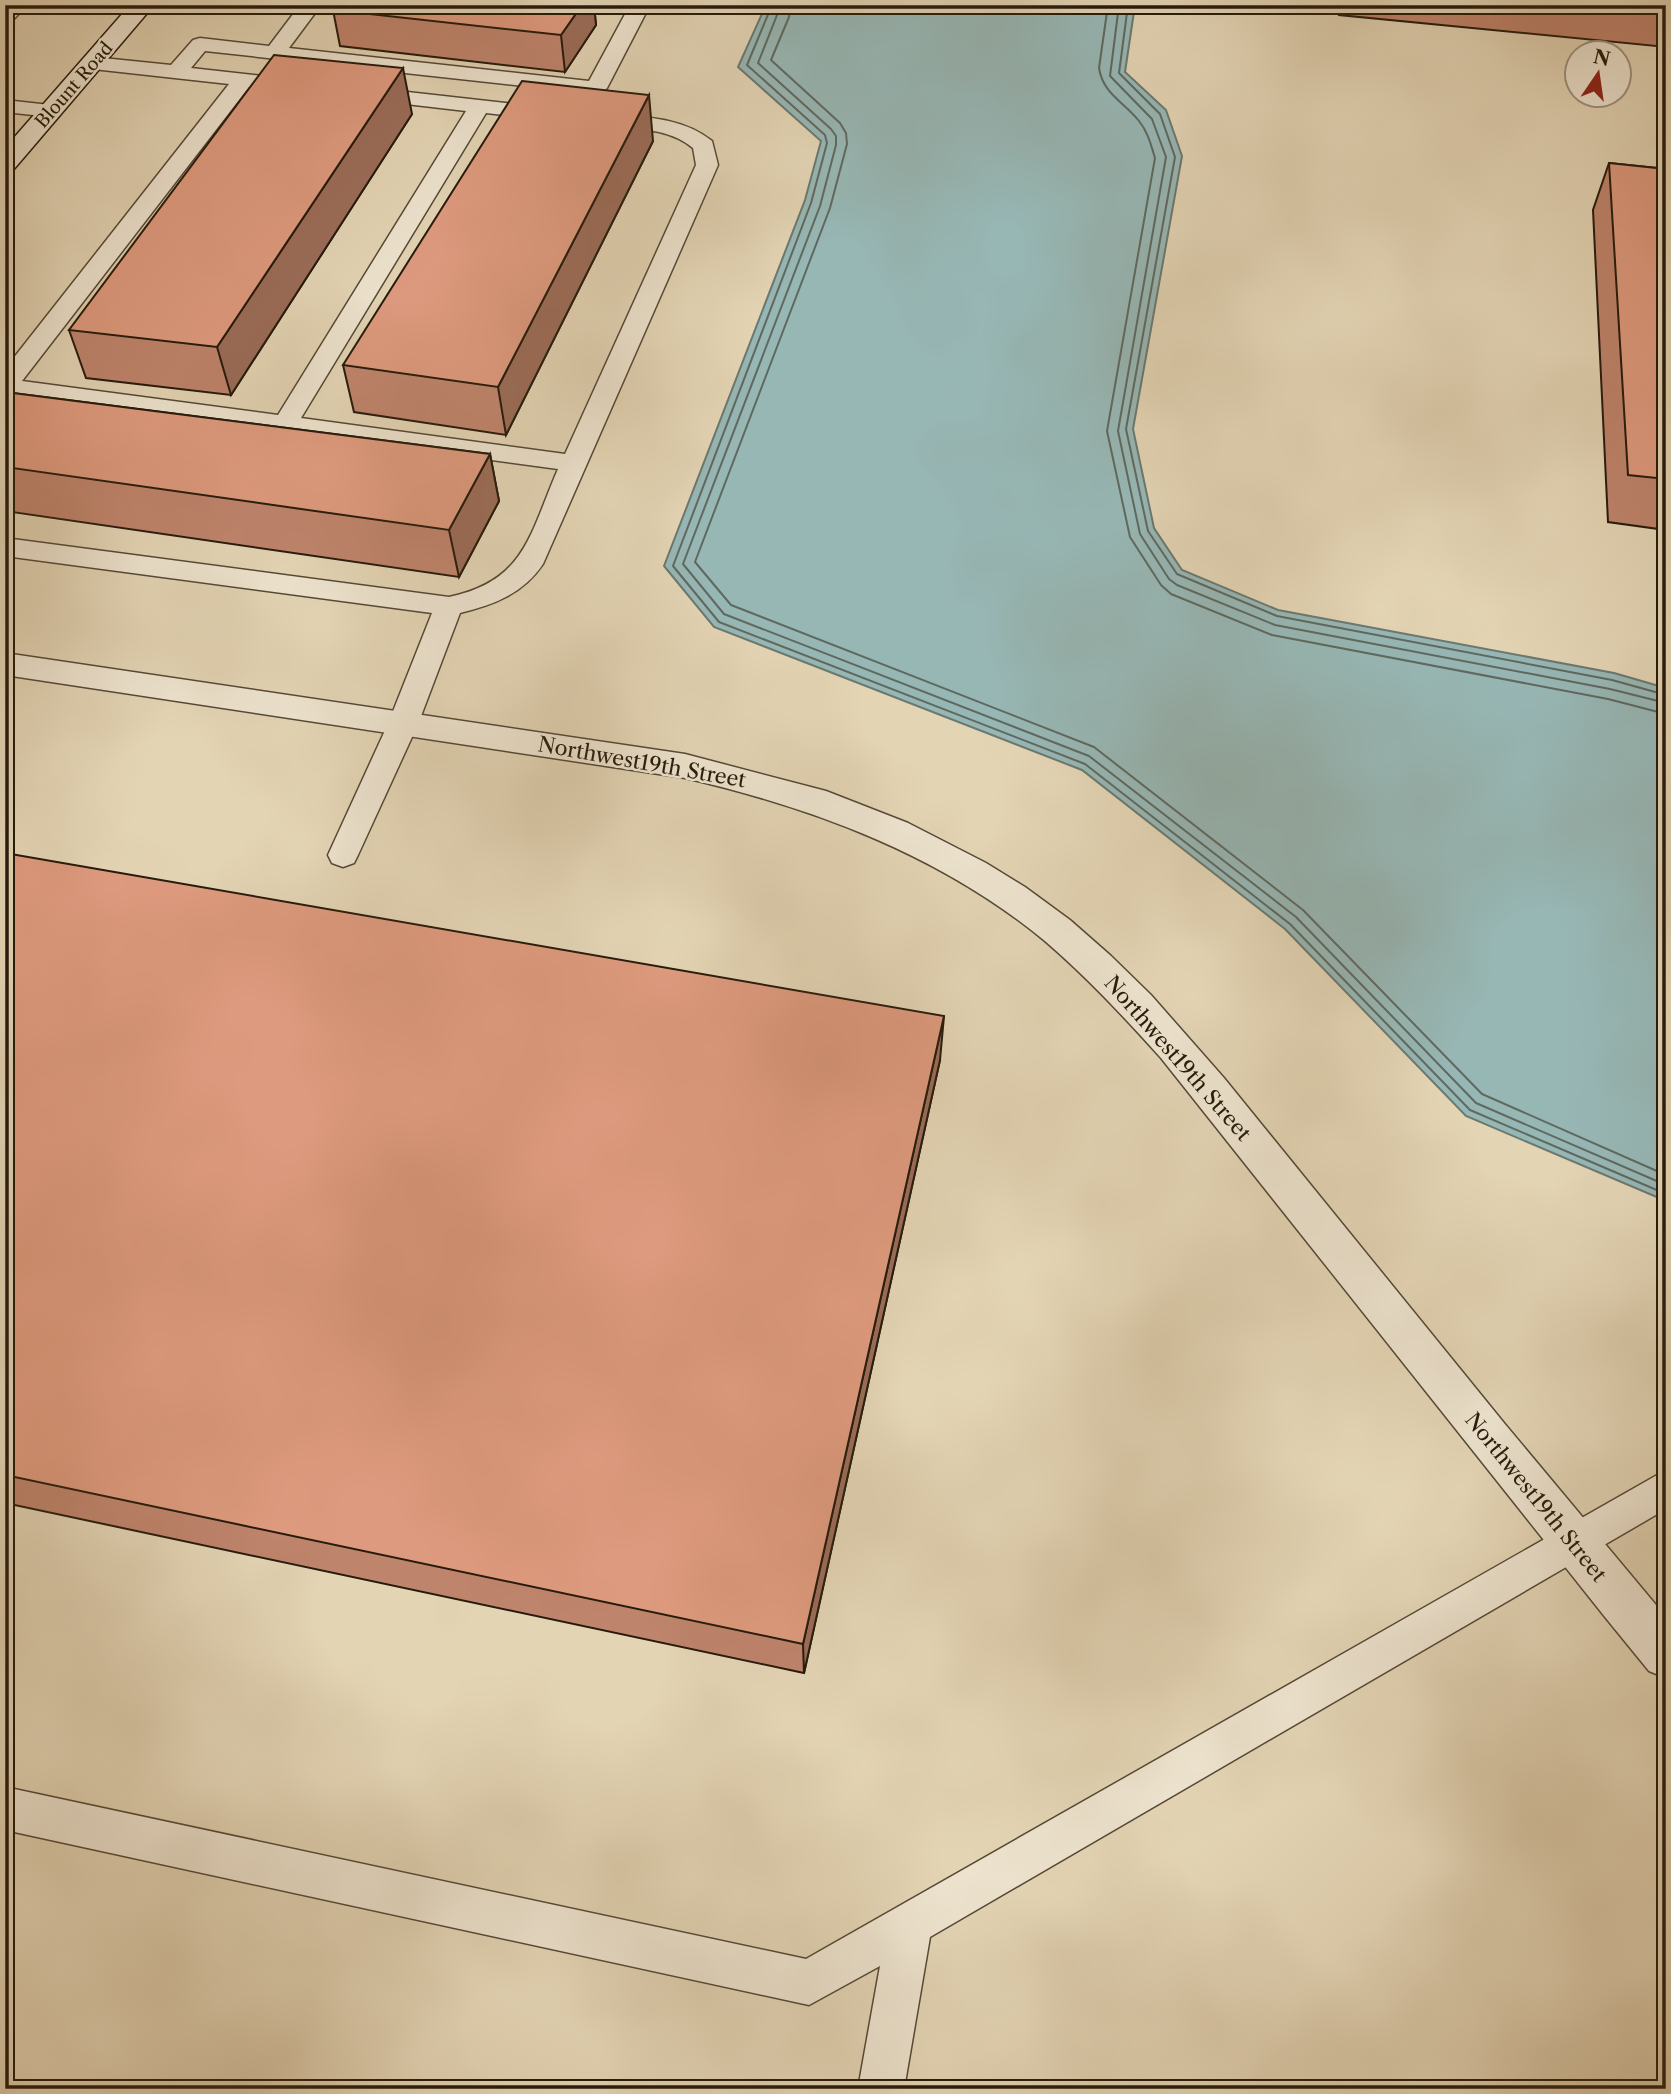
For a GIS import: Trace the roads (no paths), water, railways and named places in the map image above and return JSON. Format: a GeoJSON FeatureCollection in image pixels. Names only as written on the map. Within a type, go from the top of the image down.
{"type":"FeatureCollection","features":[{"type":"Feature","properties":{"kind":"street","name":"Blount Road"},"geometry":{"type":"LineString","coordinates":[[5,164],[143,5]]}},
{"type":"Feature","properties":{"kind":"street","name":"Northwest19th Street"},"geometry":{"type":"LineString","coordinates":[[5,664],[685,766],[795,792],[863,817],[933,850],[1012,897],[1068,939],[1132,999],[1202,1079],[1572,1543],[1666,1654]]}},
{"type":"Feature","properties":{"kind":"lane"},"geometry":{"type":"LineString","coordinates":[[5,18],[17,5]]}},
{"type":"Feature","properties":{"kind":"lane"},"geometry":{"type":"LineString","coordinates":[[275,52],[312,5]]}},
{"type":"Feature","properties":{"kind":"lane"},"geometry":{"type":"LineString","coordinates":[[176,72],[200,44],[596,88],[640,5]]}},
{"type":"Feature","properties":{"kind":"lane"},"geometry":{"type":"LineString","coordinates":[[5,547],[449,606],[488,595],[519,579],[529,565],[707,165],[704,146],[686,133],[669,127],[93,63]]}},
{"type":"Feature","properties":{"kind":"lane"},"geometry":{"type":"LineString","coordinates":[[243,80],[5,386],[573,463]]}},
{"type":"Feature","properties":{"kind":"lane"},"geometry":{"type":"LineString","coordinates":[[5,106],[51,111]]}},
{"type":"Feature","properties":{"kind":"lane"},"geometry":{"type":"LineString","coordinates":[[285,424],[480,106]]}},
{"type":"Feature","properties":{"kind":"lane"},"geometry":{"type":"LineString","coordinates":[[343,855],[402,724],[449,606]]}},
{"type":"Feature","properties":{"kind":"lane"},"geometry":{"type":"LineString","coordinates":[[5,1808],[809,1982],[1666,1488]]}},
{"type":"Feature","properties":{"kind":"lane"},"geometry":{"type":"LineString","coordinates":[[881,2089],[910,1924]]}},
{"type":"Feature","properties":{"kind":"water"},"geometry":{"type":"Polygon","coordinates":[[[766,5],[1135,5],[1125,72],[1166,110],[1182,156],[1133,429],[1154,528],[1182,570],[1278,610],[1614,673],[1666,688],[1666,1201],[1466,1116],[1285,929],[1082,770],[714,627],[664,566],[805,200],[821,141],[738,67],[766,5]]]}}]}
